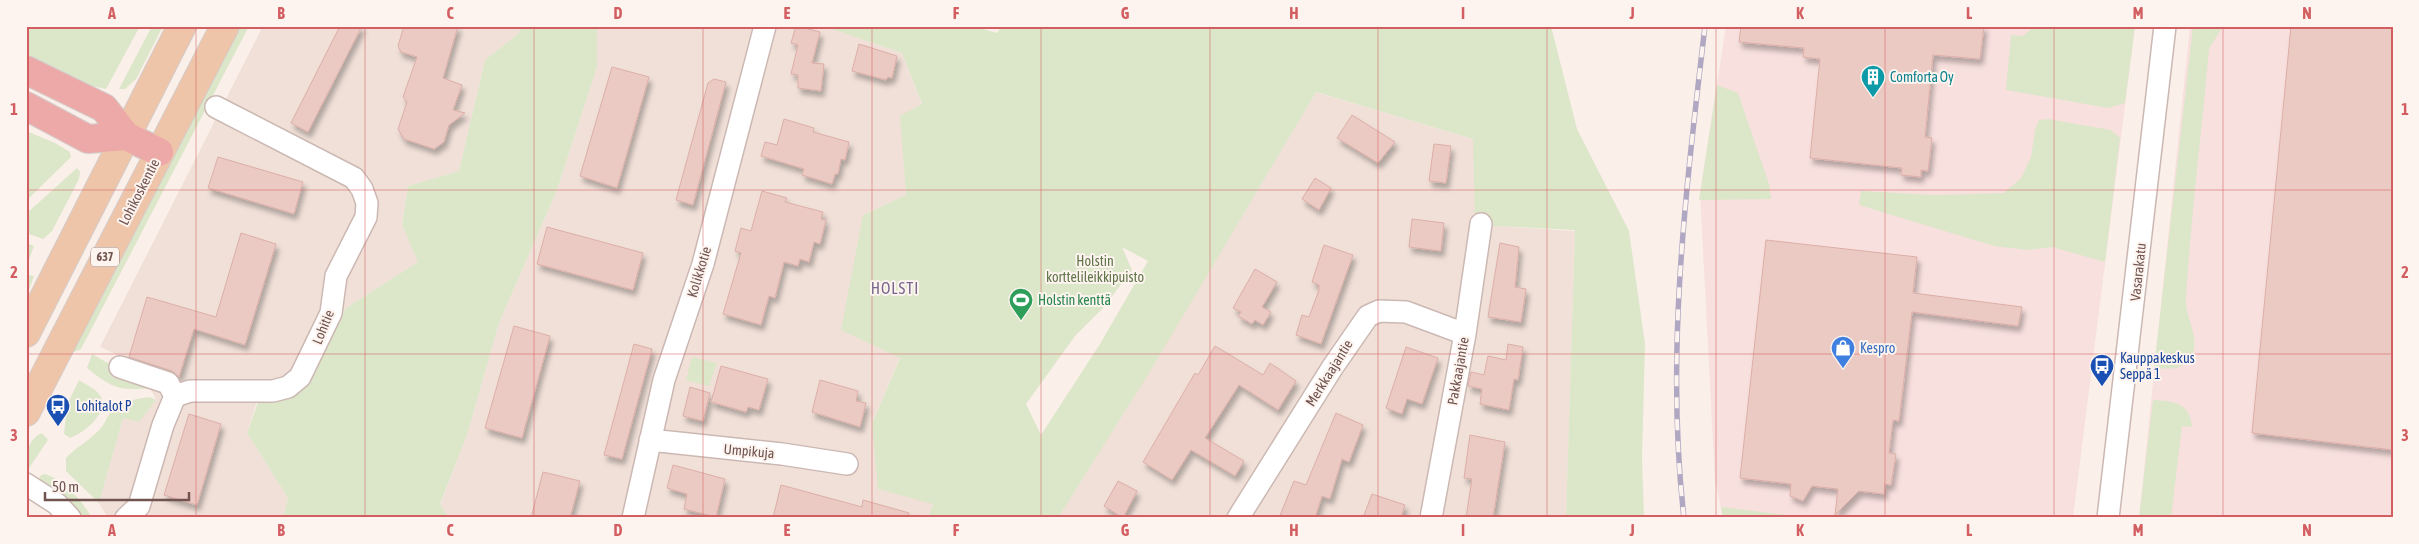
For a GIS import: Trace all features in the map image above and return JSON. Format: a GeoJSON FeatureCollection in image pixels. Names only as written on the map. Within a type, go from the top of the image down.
{"type":"FeatureCollection","features":[{"type":"Feature","properties":{"kind":"highway"},"geometry":{"type":"LineString","coordinates":[[26,70],[104,108],[126,136],[159,152]]}},
{"type":"Feature","properties":{"kind":"highway"},"geometry":{"type":"LineString","coordinates":[[26,106],[88,138],[126,136]]}},
{"type":"Feature","properties":{"kind":"main road","name":"637"},"geometry":{"type":"LineString","coordinates":[[26,333],[182,26]]}},
{"type":"Feature","properties":{"kind":"main road","name":"Lohikoskentie"},"geometry":{"type":"LineString","coordinates":[[26,412],[225,26]]}},
{"type":"Feature","properties":{"kind":"street","name":"Kolikkotie"},"geometry":{"type":"LineString","coordinates":[[633,518],[664,380],[703,264],[765,26]]}},
{"type":"Feature","properties":{"kind":"street","name":"Vasarakatu"},"geometry":{"type":"LineString","coordinates":[[2108,518],[2165,26]]}},
{"type":"Feature","properties":{"kind":"street","name":"Lohitie"},"geometry":{"type":"LineString","coordinates":[[175,396],[190,391],[273,391],[288,387],[300,377],[331,313],[336,276],[366,217],[367,203],[362,189],[354,178],[216,107]]}},
{"type":"Feature","properties":{"kind":"street","name":"Pakkaajantie"},"geometry":{"type":"LineString","coordinates":[[1431,518],[1465,334],[1481,224]]}},
{"type":"Feature","properties":{"kind":"street","name":"Merkkaajantie"},"geometry":{"type":"LineString","coordinates":[[1238,518],[1332,368],[1368,316],[1379,311],[1406,312],[1465,334]]}},
{"type":"Feature","properties":{"kind":"street"},"geometry":{"type":"LineString","coordinates":[[120,367],[168,383],[175,396],[163,424],[139,506],[126,518]]}},
{"type":"Feature","properties":{"kind":"street","name":"Umpikuja"},"geometry":{"type":"LineString","coordinates":[[650,440],[782,454],[847,464]]}},
{"type":"Feature","properties":{"kind":"street"},"geometry":{"type":"LineString","coordinates":[[26,484],[57,504],[70,518]]}},
{"type":"Feature","properties":{"kind":"shaded area"},"geometry":{"type":"Polygon","coordinates":[[[263,26],[521,26],[519,33],[485,60],[459,171],[408,186],[402,224],[418,262],[346,308],[309,374],[257,401],[247,433],[288,498],[283,518],[108,518],[99,503],[123,418],[139,421],[156,400],[148,383],[122,357],[100,347],[263,26]]]}},
{"type":"Feature","properties":{"kind":"shaded area"},"geometry":{"type":"Polygon","coordinates":[[[597,26],[823,26],[902,53],[922,105],[901,116],[906,195],[863,215],[900,357],[872,424],[933,504],[928,518],[449,518],[440,505],[467,435],[499,323],[557,190],[597,67],[597,26]]]}},
{"type":"Feature","properties":{"kind":"shaded area"},"geometry":{"type":"Polygon","coordinates":[[[1726,26],[2135,26],[2073,518],[1723,518],[1715,480],[1700,193],[1726,26]]]}},
{"type":"Feature","properties":{"kind":"shaded area"},"geometry":{"type":"Polygon","coordinates":[[[2190,26],[2393,26],[2393,518],[2139,518],[2190,26]]]}},
{"type":"Feature","properties":{"kind":"shaded area"},"geometry":{"type":"Polygon","coordinates":[[[1315,92],[1473,139],[1495,226],[1575,231],[1566,518],[1058,518],[1149,372],[1315,92]]]}},
{"type":"Feature","properties":{"kind":"green space"},"geometry":{"type":"Polygon","coordinates":[[[26,26],[140,26],[106,89],[88,85],[26,56],[26,26]]]}},
{"type":"Feature","properties":{"kind":"green space"},"geometry":{"type":"Polygon","coordinates":[[[152,26],[163,26],[136,79],[125,89],[119,89],[152,26]]]}},
{"type":"Feature","properties":{"kind":"green space"},"geometry":{"type":"Polygon","coordinates":[[[238,26],[249,26],[81,349],[69,354],[238,26]]]}},
{"type":"Feature","properties":{"kind":"green space"},"geometry":{"type":"Polygon","coordinates":[[[521,26],[597,26],[597,67],[557,190],[499,323],[467,435],[440,504],[449,518],[283,518],[288,498],[247,433],[258,402],[272,400],[309,374],[346,308],[418,262],[402,225],[408,186],[459,171],[485,60],[519,33],[521,26]]]}},
{"type":"Feature","properties":{"kind":"green space","name":"Holstin korttelileikkipuisto"},"geometry":{"type":"Polygon","coordinates":[[[823,26],[973,26],[997,33],[1002,26],[1551,26],[1577,129],[1629,231],[1645,344],[1642,458],[1644,518],[1566,518],[1575,230],[1494,226],[1475,222],[1473,139],[1316,92],[1149,373],[1058,518],[928,518],[933,504],[878,489],[872,424],[900,358],[841,330],[863,215],[906,195],[900,116],[922,104],[902,53],[823,26]],[[1122,247],[1132,270],[1103,308],[1075,336],[1026,404],[1041,435],[1100,344],[1148,261],[1122,247]]]}},
{"type":"Feature","properties":{"kind":"green space"},"geometry":{"type":"Polygon","coordinates":[[[2035,26],[2135,26],[2125,103],[2108,108],[2006,90],[2011,35],[2023,36],[2035,26]]]}},
{"type":"Feature","properties":{"kind":"green space"},"geometry":{"type":"Polygon","coordinates":[[[2193,26],[2223,26],[2209,49],[2188,266],[2186,304],[2193,332],[2194,346],[2190,359],[2182,366],[2177,368],[2154,368],[2193,26]]]}},
{"type":"Feature","properties":{"kind":"green space"},"geometry":{"type":"Polygon","coordinates":[[[1717,85],[1738,93],[1769,184],[1771,199],[1699,200],[1717,85]]]}},
{"type":"Feature","properties":{"kind":"green space"},"geometry":{"type":"Polygon","coordinates":[[[2048,119],[2111,130],[2120,138],[2105,262],[2052,247],[2028,250],[1994,246],[1859,205],[1861,191],[1935,195],[2004,193],[2021,178],[2031,157],[2035,130],[2039,120],[2048,119]]]}},
{"type":"Feature","properties":{"kind":"green space"},"geometry":{"type":"Polygon","coordinates":[[[26,131],[55,143],[70,152],[71,157],[26,201],[26,131]]]}},
{"type":"Feature","properties":{"kind":"green space"},"geometry":{"type":"Polygon","coordinates":[[[77,168],[80,172],[79,179],[52,231],[43,239],[26,233],[26,214],[77,168]]]}},
{"type":"Feature","properties":{"kind":"green space"},"geometry":{"type":"Polygon","coordinates":[[[26,243],[34,246],[26,268],[26,243]]]}},
{"type":"Feature","properties":{"kind":"green space"},"geometry":{"type":"Polygon","coordinates":[[[26,268],[28,275],[34,276],[26,298],[26,268]]]}},
{"type":"Feature","properties":{"kind":"green space"},"geometry":{"type":"Polygon","coordinates":[[[92,354],[151,388],[131,389],[116,387],[103,380],[87,368],[92,354]]]}},
{"type":"Feature","properties":{"kind":"green space"},"geometry":{"type":"Polygon","coordinates":[[[692,357],[717,363],[709,386],[686,380],[692,357]]]}},
{"type":"Feature","properties":{"kind":"green space"},"geometry":{"type":"Polygon","coordinates":[[[79,380],[97,392],[101,397],[101,410],[88,427],[70,438],[64,434],[67,405],[79,380]]]}},
{"type":"Feature","properties":{"kind":"green space"},"geometry":{"type":"Polygon","coordinates":[[[150,397],[156,400],[139,422],[123,418],[99,503],[66,471],[66,458],[99,430],[111,412],[121,404],[150,397]]]}},
{"type":"Feature","properties":{"kind":"green space"},"geometry":{"type":"Polygon","coordinates":[[[2153,400],[2179,404],[2188,412],[2191,419],[2192,427],[2182,426],[2171,518],[2139,518],[2153,400]]]}},
{"type":"Feature","properties":{"kind":"green space"},"geometry":{"type":"Polygon","coordinates":[[[42,433],[48,440],[27,471],[28,449],[33,440],[42,433]]]}},
{"type":"Feature","properties":{"kind":"green space"},"geometry":{"type":"Polygon","coordinates":[[[44,474],[65,485],[78,498],[92,518],[82,518],[78,512],[39,480],[40,476],[44,474]]]}},
{"type":"Feature","properties":{"kind":"green space"},"geometry":{"type":"Polygon","coordinates":[[[1721,507],[1812,518],[1723,518],[1721,507]]]}},
{"type":"Feature","properties":{"kind":"building"},"geometry":{"type":"Polygon","coordinates":[[[340,26],[362,26],[308,132],[291,123],[340,26]]]}},
{"type":"Feature","properties":{"kind":"building"},"geometry":{"type":"Polygon","coordinates":[[[404,26],[458,26],[443,78],[462,85],[453,110],[465,113],[449,125],[444,142],[434,149],[404,139],[398,129],[407,102],[403,97],[417,57],[401,52],[398,46],[404,26]]]}},
{"type":"Feature","properties":{"kind":"building"},"geometry":{"type":"Polygon","coordinates":[[[796,26],[820,32],[812,63],[824,64],[821,91],[798,88],[798,75],[791,74],[798,45],[791,43],[796,26]]]}},
{"type":"Feature","properties":{"kind":"building","name":"Comforta Oy"},"geometry":{"type":"Polygon","coordinates":[[[1741,26],[1984,26],[1980,59],[1933,55],[1925,137],[1932,138],[1928,171],[1921,170],[1921,177],[1901,175],[1902,168],[1810,158],[1820,59],[1803,57],[1804,48],[1739,42],[1741,26]]]}},
{"type":"Feature","properties":{"kind":"building"},"geometry":{"type":"Polygon","coordinates":[[[2291,26],[2393,26],[2393,450],[2252,433],[2291,26]]]}},
{"type":"Feature","properties":{"kind":"building"},"geometry":{"type":"Polygon","coordinates":[[[859,44],[897,56],[892,78],[888,77],[886,80],[852,71],[859,44]]]}},
{"type":"Feature","properties":{"kind":"building"},"geometry":{"type":"Polygon","coordinates":[[[612,67],[649,77],[617,188],[580,176],[612,67]]]}},
{"type":"Feature","properties":{"kind":"building"},"geometry":{"type":"Polygon","coordinates":[[[714,79],[726,82],[693,205],[676,200],[708,83],[714,79]]]}},
{"type":"Feature","properties":{"kind":"building"},"geometry":{"type":"Polygon","coordinates":[[[1352,115],[1395,142],[1378,163],[1337,138],[1352,115]]]}},
{"type":"Feature","properties":{"kind":"building"},"geometry":{"type":"Polygon","coordinates":[[[784,119],[814,128],[813,132],[849,142],[845,160],[841,159],[838,174],[835,174],[832,184],[802,175],[804,169],[761,156],[765,142],[777,145],[784,119]]]}},
{"type":"Feature","properties":{"kind":"building"},"geometry":{"type":"Polygon","coordinates":[[[1434,144],[1451,146],[1446,183],[1429,181],[1434,144]]]}},
{"type":"Feature","properties":{"kind":"building"},"geometry":{"type":"Polygon","coordinates":[[[218,157],[303,182],[294,214],[208,188],[218,157]]]}},
{"type":"Feature","properties":{"kind":"building"},"geometry":{"type":"Polygon","coordinates":[[[1315,178],[1331,188],[1319,210],[1302,199],[1315,178]]]}},
{"type":"Feature","properties":{"kind":"building"},"geometry":{"type":"Polygon","coordinates":[[[762,191],[787,198],[785,202],[823,212],[821,219],[826,220],[820,244],[814,242],[809,262],[800,259],[798,266],[784,262],[775,298],[769,296],[761,325],[723,314],[741,253],[735,251],[741,228],[751,231],[762,191]]]}},
{"type":"Feature","properties":{"kind":"building"},"geometry":{"type":"Polygon","coordinates":[[[1412,219],[1444,223],[1441,251],[1409,247],[1412,219]]]}},
{"type":"Feature","properties":{"kind":"building"},"geometry":{"type":"Polygon","coordinates":[[[547,227],[643,253],[633,290],[537,264],[547,227]]]}},
{"type":"Feature","properties":{"kind":"building"},"geometry":{"type":"Polygon","coordinates":[[[241,233],[276,244],[245,345],[194,329],[179,377],[172,371],[129,357],[147,297],[216,317],[241,233]]]}},
{"type":"Feature","properties":{"kind":"building"},"geometry":{"type":"Polygon","coordinates":[[[1766,240],[1917,257],[1913,293],[2022,307],[2018,326],[1912,312],[1899,421],[1893,420],[1889,453],[1896,454],[1891,485],[1885,484],[1884,494],[1859,491],[1835,515],[1838,489],[1812,486],[1803,501],[1790,496],[1791,484],[1740,478],[1766,240]]]}},
{"type":"Feature","properties":{"kind":"building"},"geometry":{"type":"Polygon","coordinates":[[[1500,243],[1519,247],[1515,287],[1526,289],[1521,322],[1488,317],[1500,243]]]}},
{"type":"Feature","properties":{"kind":"building"},"geometry":{"type":"Polygon","coordinates":[[[1324,245],[1353,255],[1321,344],[1296,335],[1302,315],[1309,317],[1319,290],[1319,285],[1312,282],[1324,245]]]}},
{"type":"Feature","properties":{"kind":"building"},"geometry":{"type":"Polygon","coordinates":[[[1255,269],[1277,282],[1262,307],[1271,312],[1263,325],[1255,320],[1252,324],[1238,316],[1241,312],[1233,308],[1255,269]]]}},
{"type":"Feature","properties":{"kind":"building"},"geometry":{"type":"Polygon","coordinates":[[[514,326],[550,336],[522,438],[485,428],[514,326]]]}},
{"type":"Feature","properties":{"kind":"building"},"geometry":{"type":"Polygon","coordinates":[[[634,344],[652,349],[622,459],[604,455],[634,344]]]}},
{"type":"Feature","properties":{"kind":"building"},"geometry":{"type":"Polygon","coordinates":[[[1508,344],[1523,347],[1518,380],[1514,379],[1509,410],[1480,404],[1482,389],[1468,386],[1471,372],[1484,375],[1488,356],[1506,360],[1508,344]]]}},
{"type":"Feature","properties":{"kind":"building"},"geometry":{"type":"Polygon","coordinates":[[[1215,346],[1263,375],[1270,363],[1296,381],[1278,410],[1239,385],[1205,438],[1244,461],[1235,476],[1191,450],[1172,480],[1143,462],[1195,373],[1198,375],[1215,346]]]}},
{"type":"Feature","properties":{"kind":"building"},"geometry":{"type":"Polygon","coordinates":[[[1406,347],[1438,358],[1422,404],[1407,399],[1402,414],[1386,408],[1406,347]]]}},
{"type":"Feature","properties":{"kind":"building"},"geometry":{"type":"Polygon","coordinates":[[[721,366],[768,379],[759,410],[748,407],[746,412],[711,402],[721,366]]]}},
{"type":"Feature","properties":{"kind":"building"},"geometry":{"type":"Polygon","coordinates":[[[820,380],[858,391],[856,401],[866,403],[860,427],[812,412],[820,380]]]}},
{"type":"Feature","properties":{"kind":"building"},"geometry":{"type":"Polygon","coordinates":[[[690,387],[710,393],[703,421],[683,416],[690,387]]]}},
{"type":"Feature","properties":{"kind":"building"},"geometry":{"type":"Polygon","coordinates":[[[1336,413],[1363,425],[1349,462],[1342,459],[1330,499],[1322,496],[1315,518],[1279,518],[1294,481],[1306,485],[1336,413]]]}},
{"type":"Feature","properties":{"kind":"building"},"geometry":{"type":"Polygon","coordinates":[[[189,414],[221,424],[197,505],[164,495],[189,414]]]}},
{"type":"Feature","properties":{"kind":"building"},"geometry":{"type":"Polygon","coordinates":[[[1470,435],[1505,442],[1493,518],[1466,518],[1472,479],[1464,478],[1470,435]]]}},
{"type":"Feature","properties":{"kind":"building"},"geometry":{"type":"Polygon","coordinates":[[[673,465],[725,479],[716,517],[684,509],[687,494],[667,488],[673,465]]]}},
{"type":"Feature","properties":{"kind":"building"},"geometry":{"type":"Polygon","coordinates":[[[543,472],[580,481],[570,518],[531,518],[543,472]]]}},
{"type":"Feature","properties":{"kind":"building"},"geometry":{"type":"Polygon","coordinates":[[[1118,481],[1137,491],[1123,518],[1104,506],[1118,481]]]}},
{"type":"Feature","properties":{"kind":"building"},"geometry":{"type":"Polygon","coordinates":[[[781,485],[862,507],[863,500],[909,513],[908,518],[773,518],[781,485]]]}},
{"type":"Feature","properties":{"kind":"building"},"geometry":{"type":"Polygon","coordinates":[[[1372,494],[1405,505],[1401,518],[1363,518],[1372,494]]]}},
{"type":"Feature","properties":{"kind":"railway"},"geometry":{"type":"LineString","coordinates":[[1684,518],[1679,456],[1677,333],[1685,210],[1705,26]]}},
{"type":"Feature","properties":{"kind":"place","name":"Comforta Oy"},"geometry":{"type":"Point","coordinates":[1873,98]}},
{"type":"Feature","properties":{"kind":"place","name":"Holstin kenttä"},"geometry":{"type":"Point","coordinates":[1021,321]}},
{"type":"Feature","properties":{"kind":"place","name":"Kespro"},"geometry":{"type":"Point","coordinates":[1843,369]}},
{"type":"Feature","properties":{"kind":"place","name":"Kauppakeskus Seppä 1"},"geometry":{"type":"Point","coordinates":[2102,387]}},
{"type":"Feature","properties":{"kind":"place","name":"Lohitalot P"},"geometry":{"type":"Point","coordinates":[58,427]}},
{"type":"Feature","properties":{"kind":"district","name":"HOLSTI"},"geometry":{"type":"Point","coordinates":[895,288]}}]}
